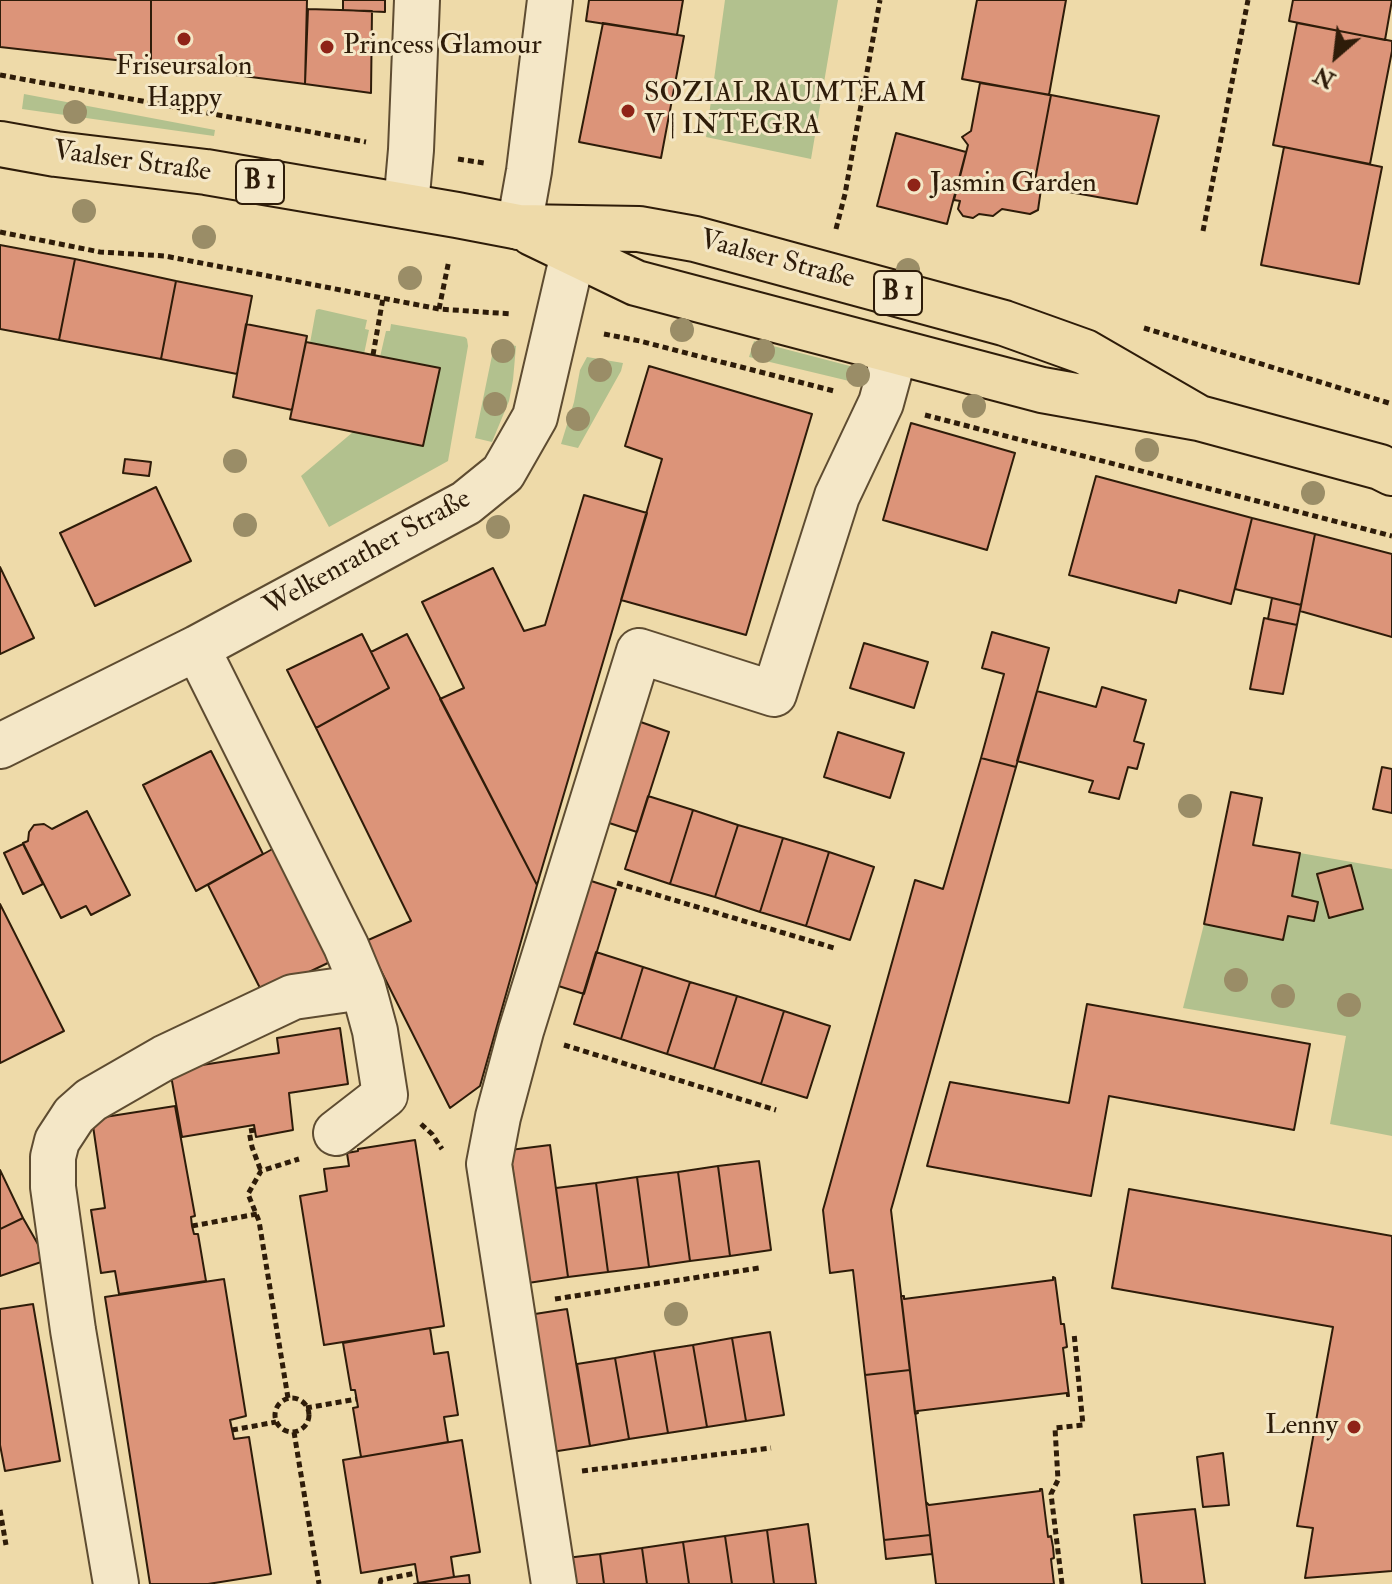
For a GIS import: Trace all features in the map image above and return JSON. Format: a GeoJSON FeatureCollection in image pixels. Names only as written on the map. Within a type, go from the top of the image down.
{"type":"FeatureCollection","features":[{"type":"Feature","properties":{"kind":"main road","name":"Vaalser Straße"},"geometry":{"type":"LineString","coordinates":[[0,144],[206,172],[519,227],[576,241],[636,283],[1042,390],[1199,418],[1388,469]]}},
{"type":"Feature","properties":{"kind":"main road","name":"Vaalser Straße"},"geometry":{"type":"LineString","coordinates":[[576,241],[639,229],[695,239],[1004,323],[1085,352],[1199,418]]}},
{"type":"Feature","properties":{"kind":"street"},"geometry":{"type":"LineString","coordinates":[[406,206],[417,0]]}},
{"type":"Feature","properties":{"kind":"street"},"geometry":{"type":"LineString","coordinates":[[519,227],[550,0]]}},
{"type":"Feature","properties":{"kind":"street","name":"Welkenrather Straße"},"geometry":{"type":"LineString","coordinates":[[0,746],[197,648],[466,503],[503,473],[535,417],[576,241]]}},
{"type":"Feature","properties":{"kind":"street"},"geometry":{"type":"LineString","coordinates":[[554,1584],[489,1164],[521,1031],[639,651],[774,694],[837,496],[881,403],[895,352]]}},
{"type":"Feature","properties":{"kind":"street"},"geometry":{"type":"LineString","coordinates":[[197,648],[346,946],[363,987],[375,1031],[385,1095],[336,1133]]}},
{"type":"Feature","properties":{"kind":"street"},"geometry":{"type":"LineString","coordinates":[[116,1584],[73,1330],[53,1187],[53,1157],[57,1141],[74,1115],[91,1100],[164,1058],[293,997],[363,987]]}},
{"type":"Feature","properties":{"kind":"path"},"geometry":{"type":"LineString","coordinates":[[835,234],[880,0]]}},
{"type":"Feature","properties":{"kind":"path"},"geometry":{"type":"LineString","coordinates":[[1203,231],[1248,0]]}},
{"type":"Feature","properties":{"kind":"path"},"geometry":{"type":"LineString","coordinates":[[0,232],[100,252],[165,256],[439,309],[500,312],[558,323],[640,341],[1392,536]]}},
{"type":"Feature","properties":{"kind":"path"},"geometry":{"type":"LineString","coordinates":[[373,355],[383,298]]}},
{"type":"Feature","properties":{"kind":"path"},"geometry":{"type":"LineString","coordinates":[[570,869],[834,948]]}},
{"type":"Feature","properties":{"kind":"path"},"geometry":{"type":"LineString","coordinates":[[521,1031],[776,1110]]}},
{"type":"Feature","properties":{"kind":"path"},"geometry":{"type":"LineString","coordinates":[[255,1130],[249,1131],[261,1171]]}},
{"type":"Feature","properties":{"kind":"path"},"geometry":{"type":"LineString","coordinates":[[288,1398],[259,1221],[248,1194],[261,1171],[296,1161],[336,1133]]}},
{"type":"Feature","properties":{"kind":"path"},"geometry":{"type":"LineString","coordinates":[[192,1226],[257,1214]]}},
{"type":"Feature","properties":{"kind":"path"},"geometry":{"type":"LineString","coordinates":[[511,1306],[759,1268]]}},
{"type":"Feature","properties":{"kind":"path"},"geometry":{"type":"LineString","coordinates":[[1062,1584],[1051,1494],[1058,1480],[1055,1428],[1083,1425],[1074,1333]]}},
{"type":"Feature","properties":{"kind":"path"},"geometry":{"type":"LineString","coordinates":[[288,1398],[299,1400],[309,1413],[304,1428],[294,1432],[282,1429],[276,1422],[276,1409],[288,1398]]}},
{"type":"Feature","properties":{"kind":"path"},"geometry":{"type":"LineString","coordinates":[[306,1408],[357,1399]]}},
{"type":"Feature","properties":{"kind":"path"},"geometry":{"type":"LineString","coordinates":[[232,1430],[276,1422]]}},
{"type":"Feature","properties":{"kind":"path"},"geometry":{"type":"LineString","coordinates":[[294,1432],[319,1584]]}},
{"type":"Feature","properties":{"kind":"path"},"geometry":{"type":"LineString","coordinates":[[537,1476],[771,1448]]}},
{"type":"Feature","properties":{"kind":"path"},"geometry":{"type":"LineString","coordinates":[[0,1510],[6,1545]]}},
{"type":"Feature","properties":{"kind":"path"},"geometry":{"type":"LineString","coordinates":[[380,1584],[381,1580],[416,1573]]}},
{"type":"Feature","properties":{"kind":"green space"},"geometry":{"type":"Polygon","coordinates":[[[725,0],[838,0],[811,159],[706,137],[725,0]]]}},
{"type":"Feature","properties":{"kind":"green space"},"geometry":{"type":"Polygon","coordinates":[[[24,94],[215,130],[214,136],[22,109],[24,94]]]}},
{"type":"Feature","properties":{"kind":"green space"},"geometry":{"type":"Polygon","coordinates":[[[316,310],[367,320],[365,329],[369,330],[364,354],[310,343],[316,310]]]}},
{"type":"Feature","properties":{"kind":"green space"},"geometry":{"type":"Polygon","coordinates":[[[391,324],[467,339],[448,461],[329,527],[301,476],[353,432],[423,446],[380,357],[386,331],[390,331],[391,324]]]}},
{"type":"Feature","properties":{"kind":"green space"},"geometry":{"type":"Polygon","coordinates":[[[495,341],[516,346],[509,401],[492,442],[475,438],[495,341]]]}},
{"type":"Feature","properties":{"kind":"green space"},"geometry":{"type":"Polygon","coordinates":[[[754,341],[873,372],[870,386],[749,357],[754,341]]]}},
{"type":"Feature","properties":{"kind":"green space"},"geometry":{"type":"Polygon","coordinates":[[[587,357],[623,363],[578,448],[561,444],[580,370],[587,357]]]}},
{"type":"Feature","properties":{"kind":"green space"},"geometry":{"type":"Polygon","coordinates":[[[1300,853],[1392,869],[1392,1136],[1330,1124],[1346,1036],[1183,1008],[1204,924],[1283,940],[1288,916],[1314,921],[1317,902],[1292,896],[1300,853]]]}},
{"type":"Feature","properties":{"kind":"building"},"geometry":{"type":"Polygon","coordinates":[[[0,0],[151,0],[151,64],[0,47],[0,0]]]}},
{"type":"Feature","properties":{"kind":"building"},"geometry":{"type":"Polygon","coordinates":[[[151,0],[307,0],[305,84],[151,64],[151,0]]]}},
{"type":"Feature","properties":{"kind":"building"},"geometry":{"type":"Polygon","coordinates":[[[343,0],[385,0],[385,12],[343,10],[343,0]]]}},
{"type":"Feature","properties":{"kind":"building"},"geometry":{"type":"Polygon","coordinates":[[[589,0],[683,0],[677,35],[586,21],[589,0]]]}},
{"type":"Feature","properties":{"kind":"building"},"geometry":{"type":"Polygon","coordinates":[[[977,0],[1066,0],[1049,95],[962,79],[977,0]]]}},
{"type":"Feature","properties":{"kind":"building"},"geometry":{"type":"Polygon","coordinates":[[[1293,0],[1392,0],[1385,40],[1289,21],[1293,0]]]}},
{"type":"Feature","properties":{"kind":"building"},"geometry":{"type":"Polygon","coordinates":[[[308,9],[372,11],[371,93],[305,84],[308,9]]]}},
{"type":"Feature","properties":{"kind":"building","name":"SOZIALRAUMTEAM V | INTEGRA"},"geometry":{"type":"Polygon","coordinates":[[[603,23],[684,36],[661,158],[579,142],[603,23]]]}},
{"type":"Feature","properties":{"kind":"building"},"geometry":{"type":"Polygon","coordinates":[[[1297,23],[1392,41],[1370,164],[1273,145],[1297,23]]]}},
{"type":"Feature","properties":{"kind":"building"},"geometry":{"type":"Polygon","coordinates":[[[980,83],[1051,95],[1035,180],[1042,182],[1038,210],[1030,214],[1002,209],[993,216],[979,214],[973,218],[963,216],[958,209],[960,201],[954,200],[968,145],[962,137],[971,131],[980,83]]]}},
{"type":"Feature","properties":{"kind":"building"},"geometry":{"type":"Polygon","coordinates":[[[1051,95],[1159,116],[1137,204],[1041,187],[1042,182],[1035,180],[1051,95]]]}},
{"type":"Feature","properties":{"kind":"building"},"geometry":{"type":"Polygon","coordinates":[[[896,133],[966,152],[947,224],[877,206],[896,133]]]}},
{"type":"Feature","properties":{"kind":"building"},"geometry":{"type":"Polygon","coordinates":[[[1284,147],[1382,167],[1359,284],[1261,265],[1284,147]]]}},
{"type":"Feature","properties":{"kind":"building"},"geometry":{"type":"Polygon","coordinates":[[[0,245],[75,259],[59,340],[0,329],[0,245]]]}},
{"type":"Feature","properties":{"kind":"building"},"geometry":{"type":"Polygon","coordinates":[[[75,259],[176,281],[161,359],[59,340],[75,259]]]}},
{"type":"Feature","properties":{"kind":"building"},"geometry":{"type":"Polygon","coordinates":[[[176,281],[252,296],[237,374],[161,359],[176,281]]]}},
{"type":"Feature","properties":{"kind":"building"},"geometry":{"type":"Polygon","coordinates":[[[246,324],[307,336],[292,410],[233,397],[246,324]]]}},
{"type":"Feature","properties":{"kind":"building"},"geometry":{"type":"Polygon","coordinates":[[[306,342],[440,368],[423,446],[290,419],[306,342]]]}},
{"type":"Feature","properties":{"kind":"building"},"geometry":{"type":"Polygon","coordinates":[[[649,366],[812,414],[746,635],[621,600],[662,459],[625,446],[649,366]]]}},
{"type":"Feature","properties":{"kind":"building"},"geometry":{"type":"Polygon","coordinates":[[[911,423],[1015,453],[987,550],[883,520],[911,423]]]}},
{"type":"Feature","properties":{"kind":"building"},"geometry":{"type":"Polygon","coordinates":[[[125,459],[151,462],[149,476],[123,473],[125,459]]]}},
{"type":"Feature","properties":{"kind":"building"},"geometry":{"type":"Polygon","coordinates":[[[1096,476],[1252,518],[1231,604],[1179,590],[1176,603],[1069,575],[1096,476]]]}},
{"type":"Feature","properties":{"kind":"building"},"geometry":{"type":"Polygon","coordinates":[[[156,487],[191,561],[95,606],[60,533],[156,487]]]}},
{"type":"Feature","properties":{"kind":"building"},"geometry":{"type":"Polygon","coordinates":[[[584,495],[647,513],[537,885],[440,699],[464,688],[422,602],[493,568],[524,631],[545,625],[584,495]]]}},
{"type":"Feature","properties":{"kind":"building"},"geometry":{"type":"Polygon","coordinates":[[[1252,518],[1315,534],[1301,605],[1235,589],[1252,518]]]}},
{"type":"Feature","properties":{"kind":"building"},"geometry":{"type":"Polygon","coordinates":[[[1315,534],[1392,554],[1392,637],[1300,611],[1315,534]]]}},
{"type":"Feature","properties":{"kind":"building"},"geometry":{"type":"Polygon","coordinates":[[[0,567],[34,638],[0,654],[0,567]]]}},
{"type":"Feature","properties":{"kind":"building"},"geometry":{"type":"Polygon","coordinates":[[[1272,598],[1301,605],[1297,625],[1268,619],[1272,598]]]}},
{"type":"Feature","properties":{"kind":"building"},"geometry":{"type":"Polygon","coordinates":[[[1264,618],[1297,625],[1283,694],[1250,689],[1264,618]]]}},
{"type":"Feature","properties":{"kind":"building"},"geometry":{"type":"Polygon","coordinates":[[[992,632],[1049,648],[1016,767],[981,758],[1004,674],[982,668],[992,632]]]}},
{"type":"Feature","properties":{"kind":"building"},"geometry":{"type":"Polygon","coordinates":[[[362,634],[389,688],[316,728],[287,670],[362,634]]]}},
{"type":"Feature","properties":{"kind":"building"},"geometry":{"type":"Polygon","coordinates":[[[407,634],[537,885],[480,1086],[450,1108],[366,941],[411,921],[316,728],[389,688],[371,652],[407,634]]]}},
{"type":"Feature","properties":{"kind":"building"},"geometry":{"type":"Polygon","coordinates":[[[864,643],[928,662],[914,708],[850,688],[864,643]]]}},
{"type":"Feature","properties":{"kind":"building"},"geometry":{"type":"Polygon","coordinates":[[[1102,687],[1146,700],[1134,741],[1144,744],[1137,769],[1128,767],[1119,799],[1089,792],[1093,781],[1017,761],[1037,691],[1096,707],[1102,687]]]}},
{"type":"Feature","properties":{"kind":"building"},"geometry":{"type":"Polygon","coordinates":[[[635,720],[669,732],[637,832],[603,821],[635,720]]]}},
{"type":"Feature","properties":{"kind":"building"},"geometry":{"type":"Polygon","coordinates":[[[838,732],[904,753],[890,798],[824,777],[838,732]]]}},
{"type":"Feature","properties":{"kind":"building"},"geometry":{"type":"Polygon","coordinates":[[[211,751],[263,854],[196,891],[143,785],[211,751]]]}},
{"type":"Feature","properties":{"kind":"building"},"geometry":{"type":"Polygon","coordinates":[[[981,758],[1016,767],[891,1210],[910,1370],[865,1375],[853,1270],[830,1273],[823,1210],[915,880],[943,889],[981,758]]]}},
{"type":"Feature","properties":{"kind":"building"},"geometry":{"type":"Polygon","coordinates":[[[1382,767],[1392,769],[1392,813],[1373,809],[1382,767]]]}},
{"type":"Feature","properties":{"kind":"building"},"geometry":{"type":"Polygon","coordinates":[[[1231,792],[1262,798],[1253,845],[1300,853],[1292,896],[1318,902],[1314,921],[1288,916],[1283,940],[1204,924],[1231,792]]]}},
{"type":"Feature","properties":{"kind":"building"},"geometry":{"type":"Polygon","coordinates":[[[648,796],[693,810],[670,884],[625,869],[648,796]]]}},
{"type":"Feature","properties":{"kind":"building"},"geometry":{"type":"Polygon","coordinates":[[[693,810],[738,825],[715,897],[670,884],[693,810]]]}},
{"type":"Feature","properties":{"kind":"building"},"geometry":{"type":"Polygon","coordinates":[[[87,811],[130,895],[91,915],[86,906],[61,918],[23,843],[28,841],[34,825],[44,824],[52,829],[87,811]]]}},
{"type":"Feature","properties":{"kind":"building"},"geometry":{"type":"Polygon","coordinates":[[[738,825],[783,838],[760,912],[715,897],[738,825]]]}},
{"type":"Feature","properties":{"kind":"building"},"geometry":{"type":"Polygon","coordinates":[[[783,838],[829,852],[806,926],[760,912],[783,838]]]}},
{"type":"Feature","properties":{"kind":"building"},"geometry":{"type":"Polygon","coordinates":[[[23,844],[43,884],[23,894],[4,853],[23,844]]]}},
{"type":"Feature","properties":{"kind":"building"},"geometry":{"type":"Polygon","coordinates":[[[276,847],[332,961],[263,994],[208,885],[276,847]]]}},
{"type":"Feature","properties":{"kind":"building"},"geometry":{"type":"Polygon","coordinates":[[[829,852],[874,867],[850,940],[806,926],[829,852]]]}},
{"type":"Feature","properties":{"kind":"building"},"geometry":{"type":"Polygon","coordinates":[[[1351,865],[1363,909],[1329,918],[1317,874],[1351,865]]]}},
{"type":"Feature","properties":{"kind":"building"},"geometry":{"type":"Polygon","coordinates":[[[585,879],[616,889],[584,994],[552,984],[585,879]]]}},
{"type":"Feature","properties":{"kind":"building"},"geometry":{"type":"Polygon","coordinates":[[[0,904],[64,1031],[0,1063],[0,904]]]}},
{"type":"Feature","properties":{"kind":"building"},"geometry":{"type":"Polygon","coordinates":[[[596,952],[643,967],[621,1039],[574,1024],[596,952]]]}},
{"type":"Feature","properties":{"kind":"building"},"geometry":{"type":"Polygon","coordinates":[[[643,967],[690,982],[667,1054],[621,1039],[643,967]]]}},
{"type":"Feature","properties":{"kind":"building"},"geometry":{"type":"Polygon","coordinates":[[[690,982],[737,996],[714,1069],[667,1054],[690,982]]]}},
{"type":"Feature","properties":{"kind":"building"},"geometry":{"type":"Polygon","coordinates":[[[737,996],[784,1011],[761,1084],[714,1069],[737,996]]]}},
{"type":"Feature","properties":{"kind":"building"},"geometry":{"type":"Polygon","coordinates":[[[1087,1004],[1310,1044],[1294,1130],[1109,1096],[1091,1196],[927,1166],[950,1082],[1069,1103],[1087,1004]]]}},
{"type":"Feature","properties":{"kind":"building"},"geometry":{"type":"Polygon","coordinates":[[[784,1011],[830,1026],[807,1098],[761,1084],[784,1011]]]}},
{"type":"Feature","properties":{"kind":"building"},"geometry":{"type":"Polygon","coordinates":[[[340,1028],[348,1084],[289,1093],[293,1130],[256,1137],[254,1125],[182,1137],[170,1070],[279,1053],[277,1038],[340,1028]]]}},
{"type":"Feature","properties":{"kind":"building"},"geometry":{"type":"Polygon","coordinates":[[[175,1106],[195,1216],[191,1217],[192,1226],[194,1234],[198,1234],[206,1281],[119,1294],[115,1271],[101,1273],[91,1210],[105,1208],[92,1119],[175,1106]]]}},
{"type":"Feature","properties":{"kind":"building"},"geometry":{"type":"Polygon","coordinates":[[[415,1140],[444,1326],[324,1345],[300,1196],[327,1191],[324,1169],[349,1166],[347,1153],[415,1140]]]}},
{"type":"Feature","properties":{"kind":"building"},"geometry":{"type":"Polygon","coordinates":[[[550,1145],[568,1277],[528,1283],[510,1150],[550,1145]]]}},
{"type":"Feature","properties":{"kind":"building"},"geometry":{"type":"Polygon","coordinates":[[[759,1161],[771,1250],[730,1256],[718,1166],[759,1161]]]}},
{"type":"Feature","properties":{"kind":"building"},"geometry":{"type":"Polygon","coordinates":[[[718,1166],[730,1256],[690,1261],[678,1172],[718,1166]]]}},
{"type":"Feature","properties":{"kind":"building"},"geometry":{"type":"Polygon","coordinates":[[[0,1170],[23,1218],[0,1229],[0,1170]]]}},
{"type":"Feature","properties":{"kind":"building"},"geometry":{"type":"Polygon","coordinates":[[[678,1172],[690,1261],[649,1267],[637,1177],[678,1172]]]}},
{"type":"Feature","properties":{"kind":"building"},"geometry":{"type":"Polygon","coordinates":[[[637,1177],[649,1267],[608,1272],[596,1183],[637,1177]]]}},
{"type":"Feature","properties":{"kind":"building"},"geometry":{"type":"Polygon","coordinates":[[[596,1183],[608,1272],[568,1277],[556,1188],[596,1183]]]}},
{"type":"Feature","properties":{"kind":"building","name":"Lenny"},"geometry":{"type":"Polygon","coordinates":[[[1129,1189],[1392,1236],[1392,1571],[1305,1578],[1313,1528],[1297,1526],[1333,1327],[1112,1288],[1129,1189]]]}},
{"type":"Feature","properties":{"kind":"building"},"geometry":{"type":"Polygon","coordinates":[[[23,1218],[47,1260],[0,1276],[0,1229],[23,1218]]]}},
{"type":"Feature","properties":{"kind":"building"},"geometry":{"type":"Polygon","coordinates":[[[1053,1277],[1061,1324],[1064,1324],[1067,1347],[1063,1348],[1069,1396],[1067,1393],[917,1411],[915,1414],[901,1296],[904,1299],[1053,1280],[1053,1277]]]}},
{"type":"Feature","properties":{"kind":"building"},"geometry":{"type":"Polygon","coordinates":[[[224,1279],[246,1416],[230,1420],[234,1439],[249,1437],[271,1574],[208,1584],[150,1584],[105,1297],[224,1279]]]}},
{"type":"Feature","properties":{"kind":"building"},"geometry":{"type":"Polygon","coordinates":[[[33,1304],[60,1461],[5,1471],[0,1445],[0,1309],[33,1304]]]}},
{"type":"Feature","properties":{"kind":"building"},"geometry":{"type":"Polygon","coordinates":[[[567,1309],[590,1446],[545,1453],[522,1316],[567,1309]]]}},
{"type":"Feature","properties":{"kind":"building"},"geometry":{"type":"Polygon","coordinates":[[[430,1328],[434,1354],[448,1352],[458,1415],[444,1417],[448,1442],[361,1457],[353,1408],[358,1407],[355,1390],[351,1390],[343,1343],[430,1328]]]}},
{"type":"Feature","properties":{"kind":"building"},"geometry":{"type":"Polygon","coordinates":[[[770,1332],[784,1415],[746,1421],[732,1338],[770,1332]]]}},
{"type":"Feature","properties":{"kind":"building"},"geometry":{"type":"Polygon","coordinates":[[[732,1338],[746,1421],[707,1427],[693,1345],[732,1338]]]}},
{"type":"Feature","properties":{"kind":"building"},"geometry":{"type":"Polygon","coordinates":[[[693,1345],[707,1427],[668,1433],[654,1351],[693,1345]]]}},
{"type":"Feature","properties":{"kind":"building"},"geometry":{"type":"Polygon","coordinates":[[[654,1351],[668,1433],[629,1439],[615,1358],[654,1351]]]}},
{"type":"Feature","properties":{"kind":"building"},"geometry":{"type":"Polygon","coordinates":[[[615,1358],[629,1439],[590,1446],[577,1364],[615,1358]]]}},
{"type":"Feature","properties":{"kind":"building"},"geometry":{"type":"Polygon","coordinates":[[[910,1370],[930,1535],[884,1540],[865,1375],[910,1370]]]}},
{"type":"Feature","properties":{"kind":"building"},"geometry":{"type":"Polygon","coordinates":[[[462,1440],[480,1552],[451,1557],[454,1577],[418,1583],[415,1564],[361,1573],[343,1460],[462,1440]]]}},
{"type":"Feature","properties":{"kind":"building"},"geometry":{"type":"Polygon","coordinates":[[[1223,1453],[1229,1505],[1203,1507],[1197,1457],[1223,1453]]]}},
{"type":"Feature","properties":{"kind":"building"},"geometry":{"type":"Polygon","coordinates":[[[1040,1489],[1048,1537],[1051,1536],[1053,1547],[1054,1584],[936,1584],[926,1502],[929,1505],[1040,1489]]]}},
{"type":"Feature","properties":{"kind":"building"},"geometry":{"type":"Polygon","coordinates":[[[1195,1509],[1205,1584],[1142,1584],[1134,1515],[1195,1509]]]}},
{"type":"Feature","properties":{"kind":"building"},"geometry":{"type":"Polygon","coordinates":[[[808,1524],[816,1584],[774,1584],[767,1530],[808,1524]]]}},
{"type":"Feature","properties":{"kind":"building"},"geometry":{"type":"Polygon","coordinates":[[[767,1530],[774,1584],[732,1584],[725,1536],[767,1530]]]}},
{"type":"Feature","properties":{"kind":"building"},"geometry":{"type":"Polygon","coordinates":[[[930,1535],[932,1554],[886,1559],[884,1540],[930,1535]]]}},
{"type":"Feature","properties":{"kind":"building"},"geometry":{"type":"Polygon","coordinates":[[[725,1536],[732,1584],[689,1584],[683,1542],[725,1536]]]}},
{"type":"Feature","properties":{"kind":"building"},"geometry":{"type":"Polygon","coordinates":[[[683,1542],[689,1584],[647,1584],[642,1548],[683,1542]]]}},
{"type":"Feature","properties":{"kind":"building"},"geometry":{"type":"Polygon","coordinates":[[[642,1548],[647,1584],[604,1584],[600,1554],[642,1548]]]}},
{"type":"Feature","properties":{"kind":"building"},"geometry":{"type":"Polygon","coordinates":[[[600,1554],[604,1584],[562,1584],[558,1559],[600,1554]]]}},
{"type":"Feature","properties":{"kind":"building"},"geometry":{"type":"Polygon","coordinates":[[[469,1575],[470,1584],[414,1584],[454,1577],[469,1575]]]}},
{"type":"Feature","properties":{"kind":"place","name":"Friseursalon Happy"},"geometry":{"type":"Point","coordinates":[184,39]}},
{"type":"Feature","properties":{"kind":"place","name":"Princess Glamour"},"geometry":{"type":"Point","coordinates":[327,47]}},
{"type":"Feature","properties":{"kind":"place","name":"SOZIALRAUMTEAM V | INTEGRA"},"geometry":{"type":"Point","coordinates":[628,111]}},
{"type":"Feature","properties":{"kind":"place","name":"Jasmin Garden"},"geometry":{"type":"Point","coordinates":[914,185]}},
{"type":"Feature","properties":{"kind":"place","name":"Lenny"},"geometry":{"type":"Point","coordinates":[1354,1427]}}]}
